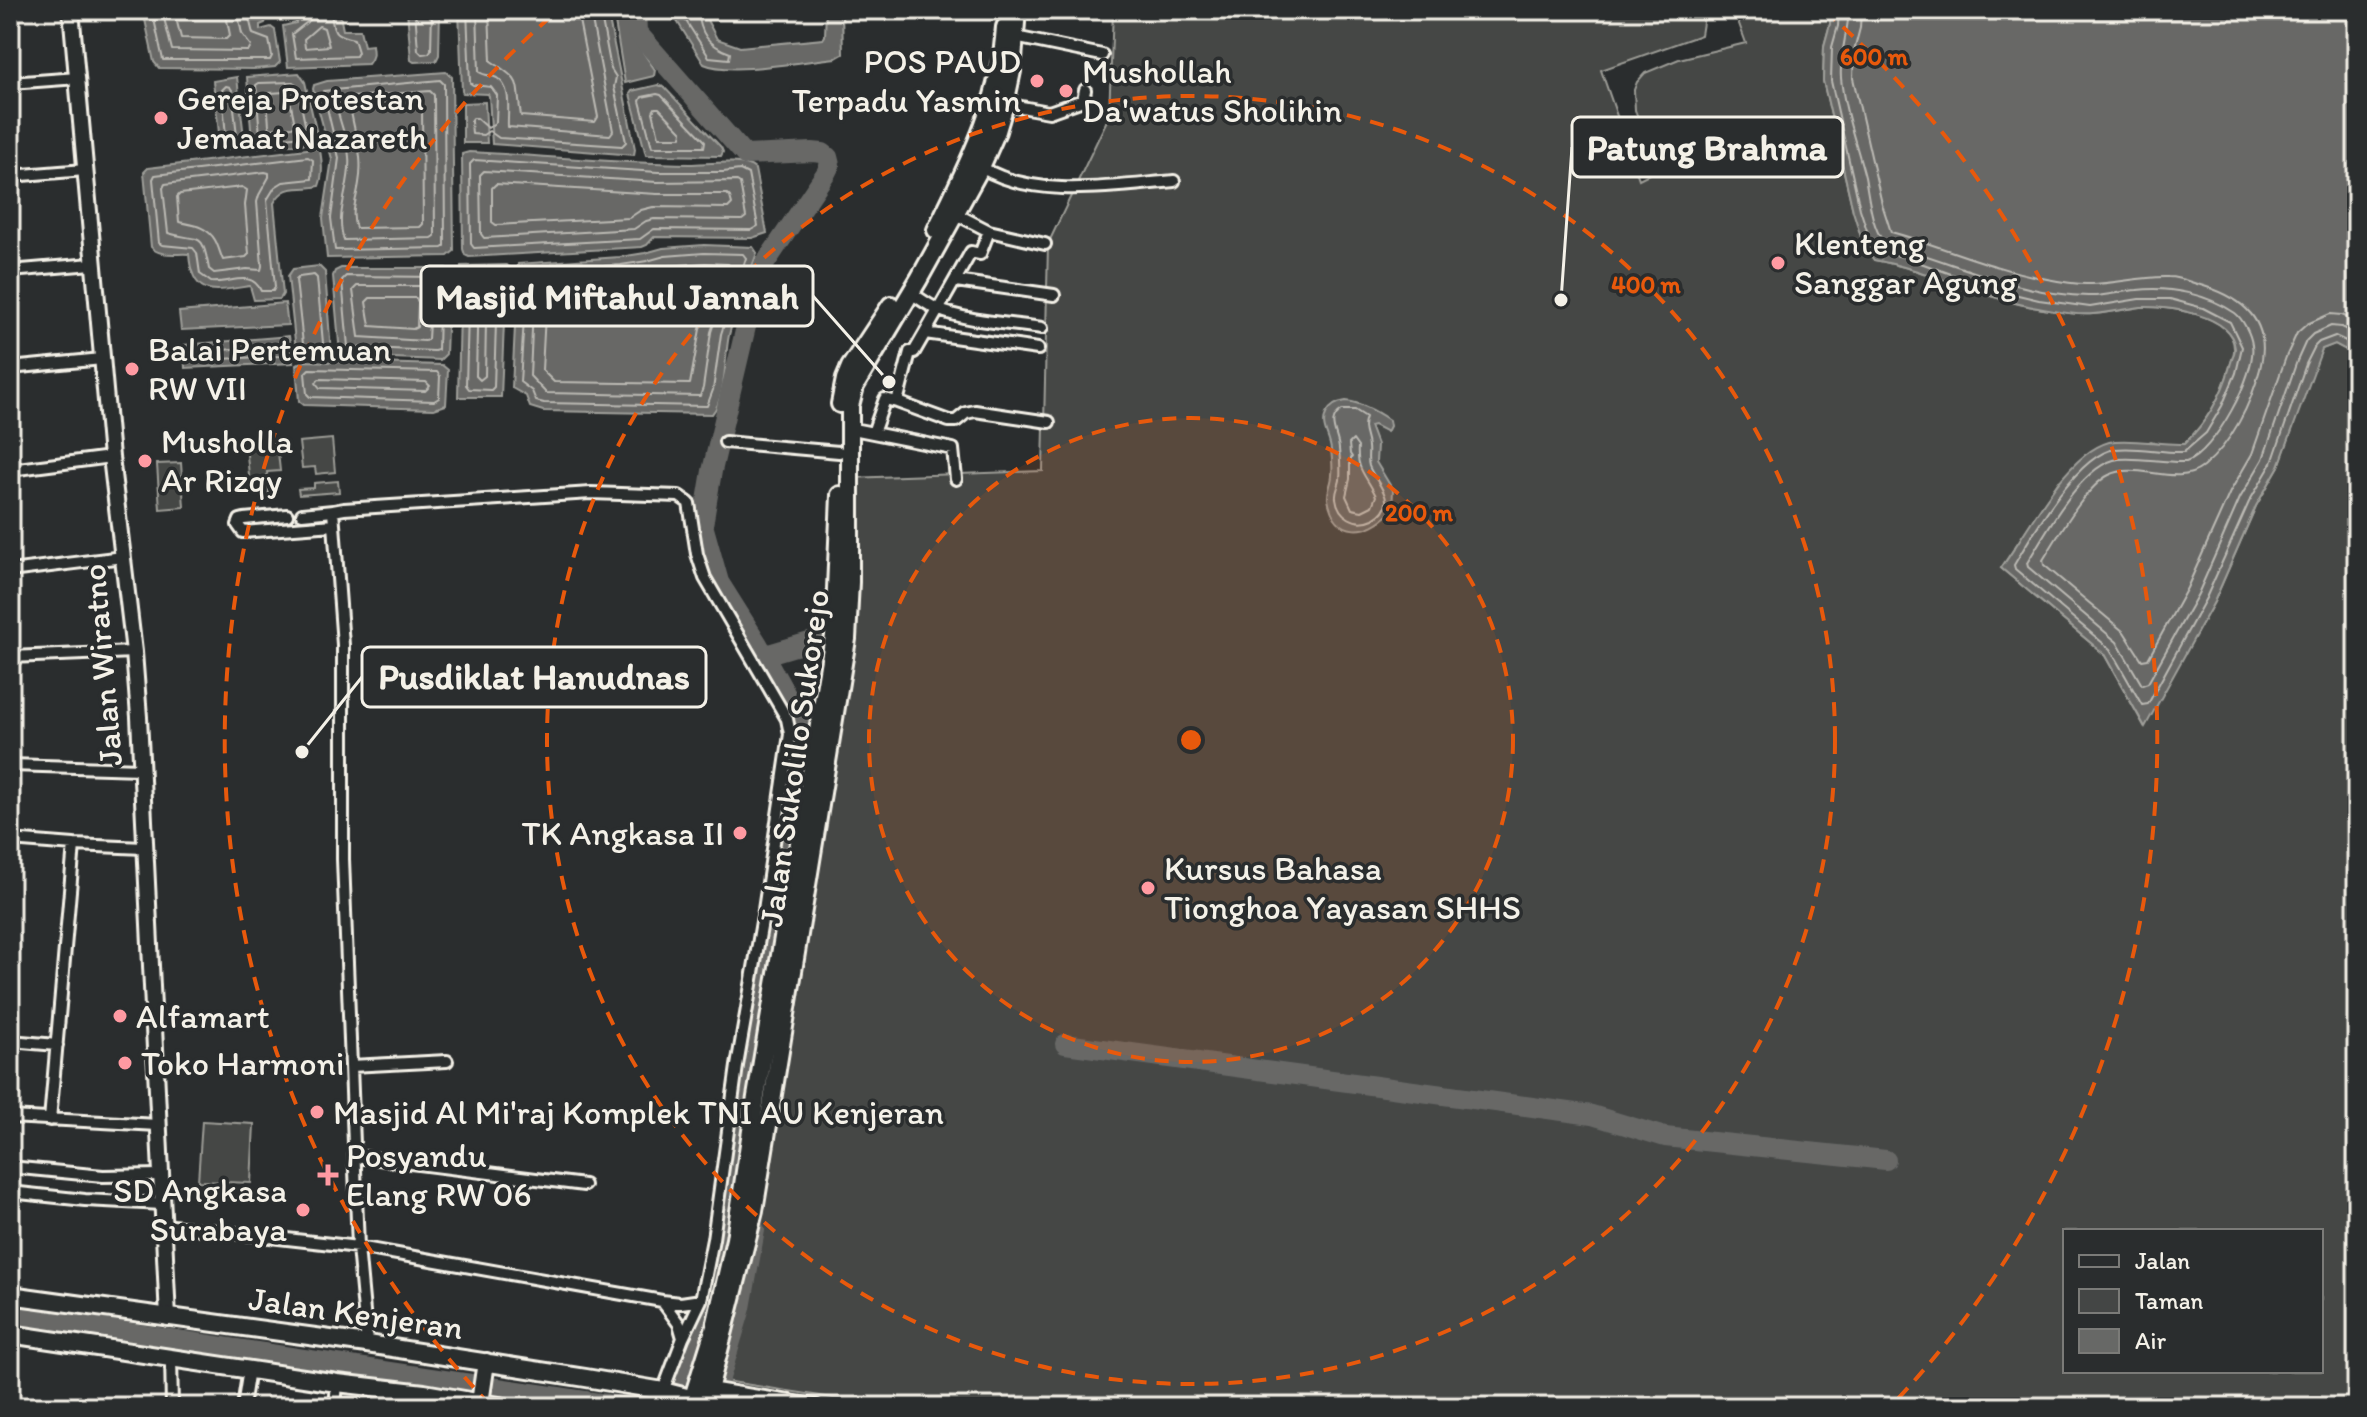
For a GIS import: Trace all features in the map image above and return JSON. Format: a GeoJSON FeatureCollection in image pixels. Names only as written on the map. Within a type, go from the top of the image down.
{"type":"FeatureCollection","features":[{"type":"Feature","properties":{"kind":"main road","name":"Jalan Wiratno"},"geometry":{"type":"LineString","coordinates":[[71,10],[92,264],[134,652],[168,1318]]}},
{"type":"Feature","properties":{"kind":"main road","name":"Jalan Sukolilo Sukorejo"},"geometry":{"type":"LineString","coordinates":[[1006,10],[1017,38]]}},
{"type":"Feature","properties":{"kind":"main road","name":"Jalan Sukolilo Sukorejo"},"geometry":{"type":"LineString","coordinates":[[699,1397],[754,1211],[764,1098],[841,638],[851,511],[853,429],[845,406],[915,296],[984,162],[1006,104],[1017,38],[1017,10]]}},
{"type":"Feature","properties":{"kind":"main road","name":"Jalan Sukolilo Sukorejo"},"geometry":{"type":"LineString","coordinates":[[841,638],[839,452],[845,379],[919,260],[957,215]]}},
{"type":"Feature","properties":{"kind":"main road","name":"Jalan Kenjeran"},"geometry":{"type":"LineString","coordinates":[[10,1295],[367,1344],[699,1397]]}},
{"type":"Feature","properties":{"kind":"main road","name":"Jalan Kenjeran"},"geometry":{"type":"LineString","coordinates":[[10,1334],[171,1356],[424,1400],[480,1402],[505,1407]]}},
{"type":"Feature","properties":{"kind":"main road"},"geometry":{"type":"LineString","coordinates":[[480,1402],[485,1363]]}},
{"type":"Feature","properties":{"kind":"main road"},"geometry":{"type":"LineString","coordinates":[[699,1397],[739,1407]]}},
{"type":"Feature","properties":{"kind":"main road"},"geometry":{"type":"LineString","coordinates":[[699,1397],[815,1407]]}},
{"type":"Feature","properties":{"kind":"street"},"geometry":{"type":"LineString","coordinates":[[1017,38],[1102,55]]}},
{"type":"Feature","properties":{"kind":"street"},"geometry":{"type":"LineString","coordinates":[[10,83],[78,78]]}},
{"type":"Feature","properties":{"kind":"street"},"geometry":{"type":"LineString","coordinates":[[1006,104],[1049,112],[1083,100],[1085,90]]}},
{"type":"Feature","properties":{"kind":"street"},"geometry":{"type":"LineString","coordinates":[[984,162],[1023,184],[1090,188],[1174,181]]}},
{"type":"Feature","properties":{"kind":"street"},"geometry":{"type":"LineString","coordinates":[[10,176],[85,170]]}},
{"type":"Feature","properties":{"kind":"street"},"geometry":{"type":"LineString","coordinates":[[957,215],[989,231],[1045,244]]}},
{"type":"Feature","properties":{"kind":"street"},"geometry":{"type":"LineString","coordinates":[[897,402],[910,352],[914,352],[971,252],[980,254],[989,231]]}},
{"type":"Feature","properties":{"kind":"street"},"geometry":{"type":"LineString","coordinates":[[10,271],[92,264]]}},
{"type":"Feature","properties":{"kind":"street"},"geometry":{"type":"LineString","coordinates":[[956,281],[1054,295]]}},
{"type":"Feature","properties":{"kind":"street"},"geometry":{"type":"LineString","coordinates":[[915,296],[939,310],[980,320],[1042,328]]}},
{"type":"Feature","properties":{"kind":"street"},"geometry":{"type":"LineString","coordinates":[[925,333],[1038,349]]}},
{"type":"Feature","properties":{"kind":"street"},"geometry":{"type":"LineString","coordinates":[[10,368],[102,359]]}},
{"type":"Feature","properties":{"kind":"street"},"geometry":{"type":"LineString","coordinates":[[873,433],[885,399],[949,421],[956,421],[966,413],[975,411],[1049,422]]}},
{"type":"Feature","properties":{"kind":"street"},"geometry":{"type":"LineString","coordinates":[[853,429],[953,449],[956,479]]}},
{"type":"Feature","properties":{"kind":"street"},"geometry":{"type":"LineString","coordinates":[[725,442],[839,452]]}},
{"type":"Feature","properties":{"kind":"street"},"geometry":{"type":"LineString","coordinates":[[10,470],[111,457]]}},
{"type":"Feature","properties":{"kind":"street"},"geometry":{"type":"LineString","coordinates":[[302,514],[591,493],[667,494],[686,499],[705,578],[787,719],[790,734],[715,1225],[701,1300],[663,1391]]}},
{"type":"Feature","properties":{"kind":"street"},"geometry":{"type":"LineString","coordinates":[[333,511],[343,645],[343,859],[358,1247],[367,1344]]}},
{"type":"Feature","properties":{"kind":"street"},"geometry":{"type":"LineString","coordinates":[[287,515],[240,520],[238,528],[243,532],[334,525]]}},
{"type":"Feature","properties":{"kind":"street"},"geometry":{"type":"LineString","coordinates":[[10,571],[123,557]]}},
{"type":"Feature","properties":{"kind":"street"},"geometry":{"type":"LineString","coordinates":[[10,657],[134,652]]}},
{"type":"Feature","properties":{"kind":"street"},"geometry":{"type":"LineString","coordinates":[[10,765],[141,769]]}},
{"type":"Feature","properties":{"kind":"street"},"geometry":{"type":"LineString","coordinates":[[10,840],[144,848]]}},
{"type":"Feature","properties":{"kind":"street"},"geometry":{"type":"LineString","coordinates":[[50,1120],[74,845]]}},
{"type":"Feature","properties":{"kind":"street"},"geometry":{"type":"LineString","coordinates":[[10,1041],[57,1045]]}},
{"type":"Feature","properties":{"kind":"street"},"geometry":{"type":"LineString","coordinates":[[351,1066],[447,1061]]}},
{"type":"Feature","properties":{"kind":"street"},"geometry":{"type":"LineString","coordinates":[[10,1117],[158,1125]]}},
{"type":"Feature","properties":{"kind":"street"},"geometry":{"type":"LineString","coordinates":[[355,1156],[584,1185]]}},
{"type":"Feature","properties":{"kind":"street"},"geometry":{"type":"LineString","coordinates":[[10,1167],[103,1176],[161,1175]]}},
{"type":"Feature","properties":{"kind":"street"},"geometry":{"type":"LineString","coordinates":[[10,1192],[163,1204]]}},
{"type":"Feature","properties":{"kind":"street"},"geometry":{"type":"LineString","coordinates":[[164,1225],[358,1247],[662,1301],[681,1303],[701,1300]]}},
{"type":"Feature","properties":{"kind":"street"},"geometry":{"type":"LineString","coordinates":[[662,1301],[679,1324],[683,1338]]}},
{"type":"Feature","properties":{"kind":"street"},"geometry":{"type":"LineString","coordinates":[[171,1356],[172,1407]]}},
{"type":"Feature","properties":{"kind":"street"},"geometry":{"type":"LineString","coordinates":[[243,1407],[249,1369]]}},
{"type":"Feature","properties":{"kind":"street"},"geometry":{"type":"LineString","coordinates":[[335,1407],[337,1383]]}},
{"type":"Feature","properties":{"kind":"green space"},"geometry":{"type":"Polygon","coordinates":[[[1113,10],[1705,10],[1701,35],[1601,70],[1639,179],[1653,172],[1647,141],[1635,110],[1634,90],[1645,73],[1679,59],[1746,43],[1734,10],[1831,10],[1824,46],[1823,81],[1853,211],[1874,260],[1915,270],[1996,298],[2058,312],[2105,313],[2141,307],[2197,314],[2223,327],[2231,336],[2234,352],[2223,388],[2192,436],[2184,444],[2165,445],[2151,441],[2059,481],[2001,568],[2104,654],[2144,726],[2214,602],[2256,506],[2279,466],[2322,349],[2335,344],[2352,353],[2357,360],[2357,1407],[891,1407],[712,1379],[732,1302],[850,577],[850,478],[1043,471],[1048,244],[1109,116],[1113,10]]]}},
{"type":"Feature","properties":{"kind":"green space"},"geometry":{"type":"Polygon","coordinates":[[[332,439],[335,472],[316,474],[315,467],[302,468],[299,442],[332,439]]]}},
{"type":"Feature","properties":{"kind":"green space"},"geometry":{"type":"Polygon","coordinates":[[[277,443],[280,471],[267,472],[269,493],[251,495],[246,445],[277,443]]]}},
{"type":"Feature","properties":{"kind":"green space"},"geometry":{"type":"Polygon","coordinates":[[[181,463],[184,507],[160,509],[157,464],[181,463]]]}},
{"type":"Feature","properties":{"kind":"green space"},"geometry":{"type":"Polygon","coordinates":[[[338,481],[339,492],[299,495],[298,489],[314,488],[314,483],[338,481]]]}},
{"type":"Feature","properties":{"kind":"green space"},"geometry":{"type":"Polygon","coordinates":[[[202,1121],[254,1124],[251,1183],[198,1181],[202,1121]]]}},
{"type":"Feature","properties":{"kind":"water"},"geometry":{"type":"Polygon","coordinates":[[[143,10],[247,10],[266,20],[260,25],[260,30],[271,27],[275,30],[280,62],[275,67],[254,69],[159,68],[154,62],[143,10]]]}},
{"type":"Feature","properties":{"kind":"water"},"geometry":{"type":"Polygon","coordinates":[[[339,10],[343,30],[360,30],[364,46],[372,45],[373,55],[368,64],[288,67],[283,26],[296,23],[296,15],[339,10]]]}},
{"type":"Feature","properties":{"kind":"water"},"geometry":{"type":"Polygon","coordinates":[[[407,10],[440,10],[439,55],[436,61],[411,60],[407,10]]]}},
{"type":"Feature","properties":{"kind":"water"},"geometry":{"type":"Polygon","coordinates":[[[459,10],[607,10],[634,155],[492,144],[488,94],[462,91],[459,10]]]}},
{"type":"Feature","properties":{"kind":"water"},"geometry":{"type":"Polygon","coordinates":[[[613,10],[624,10],[633,34],[655,70],[654,76],[625,83],[613,10]]]}},
{"type":"Feature","properties":{"kind":"water"},"geometry":{"type":"Polygon","coordinates":[[[670,10],[705,10],[717,39],[740,47],[823,39],[826,10],[842,10],[843,54],[836,58],[768,67],[732,69],[704,64],[670,10]]]}},
{"type":"Feature","properties":{"kind":"water"},"geometry":{"type":"Polygon","coordinates":[[[1831,10],[2357,10],[2357,360],[2352,353],[2335,344],[2322,349],[2279,466],[2256,506],[2214,602],[2145,727],[2104,654],[2001,568],[2050,493],[2081,458],[2098,446],[2115,441],[2184,444],[2192,436],[2223,388],[2235,350],[2231,336],[2223,327],[2197,314],[2141,307],[2105,313],[2058,312],[1996,298],[1915,270],[1874,260],[1864,247],[1853,211],[1823,81],[1824,46],[1831,10]]]}},
{"type":"Feature","properties":{"kind":"water"},"geometry":{"type":"Polygon","coordinates":[[[446,72],[452,77],[454,251],[448,256],[327,258],[323,218],[332,159],[314,85],[327,81],[446,72]]]}},
{"type":"Feature","properties":{"kind":"water"},"geometry":{"type":"Polygon","coordinates":[[[299,73],[305,82],[318,139],[315,143],[255,147],[252,142],[247,77],[299,73]]]}},
{"type":"Feature","properties":{"kind":"water"},"geometry":{"type":"Polygon","coordinates":[[[237,77],[245,146],[221,150],[213,81],[237,77]]]}},
{"type":"Feature","properties":{"kind":"water"},"geometry":{"type":"Polygon","coordinates":[[[658,85],[664,87],[721,147],[721,156],[646,155],[630,94],[658,85]]]}},
{"type":"Feature","properties":{"kind":"water"},"geometry":{"type":"Polygon","coordinates":[[[485,102],[487,143],[463,143],[463,103],[485,102]]]}},
{"type":"Feature","properties":{"kind":"water"},"geometry":{"type":"Polygon","coordinates":[[[315,148],[320,150],[321,159],[319,186],[288,190],[274,203],[283,294],[280,299],[254,300],[250,286],[208,289],[195,279],[189,254],[163,253],[151,247],[144,172],[148,168],[315,148]]]}},
{"type":"Feature","properties":{"kind":"water"},"geometry":{"type":"Polygon","coordinates":[[[462,154],[635,162],[742,164],[755,169],[767,233],[752,238],[654,237],[642,247],[469,257],[463,249],[462,154]]]}},
{"type":"Feature","properties":{"kind":"water"},"geometry":{"type":"Polygon","coordinates":[[[704,245],[753,247],[757,253],[732,325],[723,387],[712,414],[543,411],[530,407],[526,396],[512,388],[518,264],[620,257],[663,248],[704,245]]]}},
{"type":"Feature","properties":{"kind":"water"},"geometry":{"type":"Polygon","coordinates":[[[506,265],[511,268],[504,322],[501,397],[458,397],[461,266],[506,265]]]}},
{"type":"Feature","properties":{"kind":"water"},"geometry":{"type":"Polygon","coordinates":[[[319,266],[325,272],[331,352],[327,355],[301,356],[296,350],[288,276],[293,269],[319,266]]]}},
{"type":"Feature","properties":{"kind":"water"},"geometry":{"type":"Polygon","coordinates":[[[341,268],[446,268],[449,277],[446,354],[440,360],[340,354],[333,276],[341,268]]]}},
{"type":"Feature","properties":{"kind":"water"},"geometry":{"type":"Polygon","coordinates":[[[285,303],[288,325],[181,330],[179,312],[285,303]]]}},
{"type":"Feature","properties":{"kind":"water"},"geometry":{"type":"Polygon","coordinates":[[[289,336],[293,363],[185,368],[184,345],[289,336]]]}},
{"type":"Feature","properties":{"kind":"water"},"geometry":{"type":"Polygon","coordinates":[[[304,361],[442,365],[448,370],[446,405],[434,409],[304,405],[299,401],[296,365],[304,361]]]}},
{"type":"Feature","properties":{"kind":"water"},"geometry":{"type":"Polygon","coordinates":[[[1346,401],[1374,411],[1389,420],[1390,426],[1387,432],[1370,426],[1377,445],[1376,462],[1393,490],[1392,511],[1363,529],[1345,527],[1338,521],[1328,499],[1332,462],[1324,419],[1332,407],[1346,401]]]}},
{"type":"Feature","properties":{"kind":"waterway"},"geometry":{"type":"LineString","coordinates":[[636,10],[637,32],[745,155],[823,153],[830,165],[764,265],[748,318],[712,471],[703,525],[719,582],[805,729],[729,1217],[710,1305],[677,1382]]}},
{"type":"Feature","properties":{"kind":"waterway"},"geometry":{"type":"LineString","coordinates":[[765,655],[809,642],[846,649]]}},
{"type":"Feature","properties":{"kind":"waterway"},"geometry":{"type":"LineString","coordinates":[[1065,1044],[1592,1115],[1665,1137],[1886,1160]]}},
{"type":"Feature","properties":{"kind":"waterway"},"geometry":{"type":"LineString","coordinates":[[720,1378],[741,1308],[755,1230]]}},
{"type":"Feature","properties":{"kind":"waterway"},"geometry":{"type":"LineString","coordinates":[[10,1315],[626,1407]]}},
{"type":"Feature","properties":{"kind":"place","name":"POS PAUD Terpadu Yasmin"},"geometry":{"type":"Point","coordinates":[1037,81]}},
{"type":"Feature","properties":{"kind":"place","name":"Mushollah Da'watus Sholihin"},"geometry":{"type":"Point","coordinates":[1066,91]}},
{"type":"Feature","properties":{"kind":"place","name":"Gereja Protestan Jemaat Nazareth"},"geometry":{"type":"Point","coordinates":[161,118]}},
{"type":"Feature","properties":{"kind":"place","name":"Klenteng Sanggar Agung"},"geometry":{"type":"Point","coordinates":[1778,263]}},
{"type":"Feature","properties":{"kind":"place","name":"Patung Brahma"},"geometry":{"type":"Point","coordinates":[1561,300]}},
{"type":"Feature","properties":{"kind":"place","name":"Balai Pertemuan RW VII"},"geometry":{"type":"Point","coordinates":[132,369]}},
{"type":"Feature","properties":{"kind":"place","name":"Masjid Miftahul Jannah"},"geometry":{"type":"Point","coordinates":[889,382]}},
{"type":"Feature","properties":{"kind":"place","name":"Musholla Ar Rizqy"},"geometry":{"type":"Point","coordinates":[145,461]}},
{"type":"Feature","properties":{"kind":"place","name":"Pusdiklat Hanudnas"},"geometry":{"type":"Point","coordinates":[302,752]}},
{"type":"Feature","properties":{"kind":"place","name":"TK Angkasa II"},"geometry":{"type":"Point","coordinates":[740,833]}},
{"type":"Feature","properties":{"kind":"place","name":"Kursus Bahasa Tionghoa Yayasan SHHS"},"geometry":{"type":"Point","coordinates":[1148,888]}},
{"type":"Feature","properties":{"kind":"place","name":"Alfamart"},"geometry":{"type":"Point","coordinates":[120,1016]}},
{"type":"Feature","properties":{"kind":"place","name":"Toko Harmoni"},"geometry":{"type":"Point","coordinates":[125,1063]}},
{"type":"Feature","properties":{"kind":"place","name":"Masjid Al Mi'raj Komplek TNI AU Kenjeran"},"geometry":{"type":"Point","coordinates":[317,1112]}},
{"type":"Feature","properties":{"kind":"place","name":"Posyandu Elang RW 06"},"geometry":{"type":"Point","coordinates":[328,1175]}},
{"type":"Feature","properties":{"kind":"place","name":"SD Angkasa Surabaya"},"geometry":{"type":"Point","coordinates":[303,1210]}}]}
